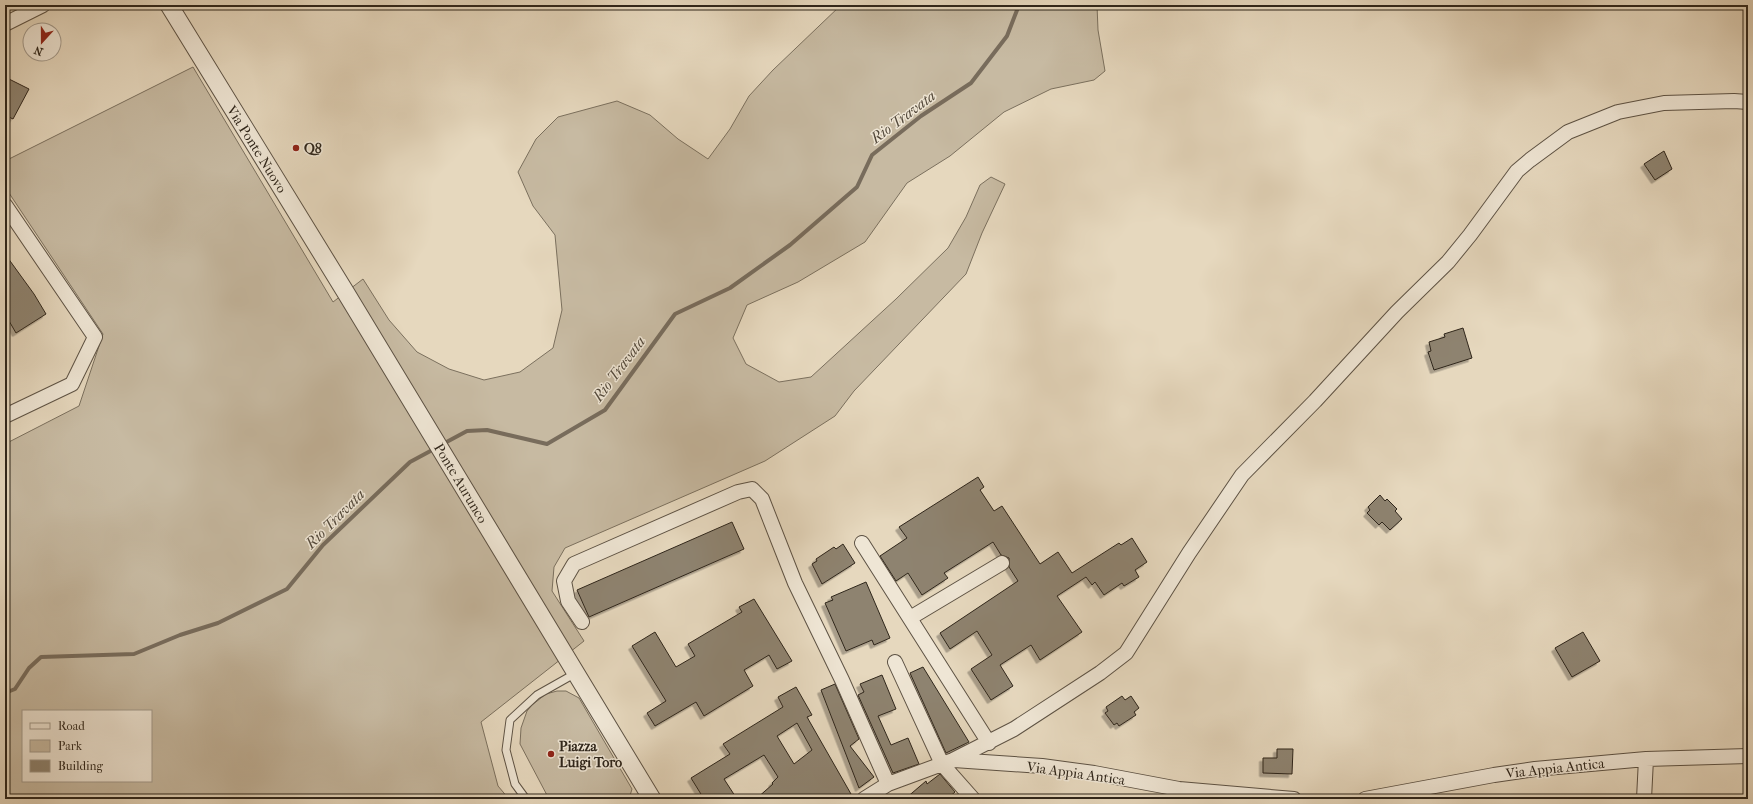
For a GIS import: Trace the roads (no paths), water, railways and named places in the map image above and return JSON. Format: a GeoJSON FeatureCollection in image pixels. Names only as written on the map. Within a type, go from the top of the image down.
{"type":"FeatureCollection","features":[{"type":"Feature","properties":{"kind":"street"},"geometry":{"type":"LineString","coordinates":[[5,24],[43,5]]}},
{"type":"Feature","properties":{"kind":"street","name":"Via Ponte Nuovo"},"geometry":{"type":"LineString","coordinates":[[169,5],[346,293]]}},
{"type":"Feature","properties":{"kind":"street"},"geometry":{"type":"LineString","coordinates":[[948,762],[989,743],[1014,729],[1100,673],[1126,653],[1189,553],[1242,475],[1448,262],[1470,235],[1517,171],[1530,160],[1568,132],[1618,112],[1664,103],[1734,100],[1748,102]]}},
{"type":"Feature","properties":{"kind":"street"},"geometry":{"type":"LineString","coordinates":[[5,205],[11,227],[95,337],[72,384],[5,416]]}},
{"type":"Feature","properties":{"kind":"street","name":"Ponte Aurunco"},"geometry":{"type":"LineString","coordinates":[[346,293],[576,673]]}},
{"type":"Feature","properties":{"kind":"street"},"geometry":{"type":"LineString","coordinates":[[582,622],[568,601],[564,581],[574,564],[738,492],[752,489],[762,499],[795,583],[842,680],[888,784]]}},
{"type":"Feature","properties":{"kind":"street"},"geometry":{"type":"LineString","coordinates":[[862,543],[989,743]]}},
{"type":"Feature","properties":{"kind":"street"},"geometry":{"type":"LineString","coordinates":[[910,618],[1002,563]]}},
{"type":"Feature","properties":{"kind":"street"},"geometry":{"type":"LineString","coordinates":[[895,662],[948,762],[973,799]]}},
{"type":"Feature","properties":{"kind":"street"},"geometry":{"type":"LineString","coordinates":[[576,673],[652,799]]}},
{"type":"Feature","properties":{"kind":"street","name":"Via Appia Antica"},"geometry":{"type":"LineString","coordinates":[[1365,799],[1494,775],[1646,759],[1748,756]]}},
{"type":"Feature","properties":{"kind":"street"},"geometry":{"type":"LineString","coordinates":[[1644,799],[1646,759]]}},
{"type":"Feature","properties":{"kind":"street","name":"Via Appia Antica"},"geometry":{"type":"LineString","coordinates":[[864,799],[888,784],[916,772],[948,762],[1042,766],[1094,773],[1179,789],[1294,799]]}},
{"type":"Feature","properties":{"kind":"lane"},"geometry":{"type":"LineString","coordinates":[[526,799],[515,784],[506,750],[510,720],[537,695],[576,673]]}},
{"type":"Feature","properties":{"kind":"waterway","name":"Rio Travata"},"geometry":{"type":"LineString","coordinates":[[441,445],[467,431],[487,430],[547,444],[605,410],[675,314],[730,288],[790,245],[857,187],[872,155],[921,116],[971,83],[1007,36],[1019,5]]}},
{"type":"Feature","properties":{"kind":"waterway","name":"Rio Travata"},"geometry":{"type":"LineString","coordinates":[[5,693],[15,689],[29,668],[41,657],[134,654],[180,635],[218,623],[287,589],[323,545],[410,462],[436,448]]}},
{"type":"Feature","properties":{"kind":"place","name":"Q8"},"geometry":{"type":"Point","coordinates":[296,148]}},
{"type":"Feature","properties":{"kind":"place","name":"Piazza Luigi Toro"},"geometry":{"type":"Point","coordinates":[551,754]}}]}
